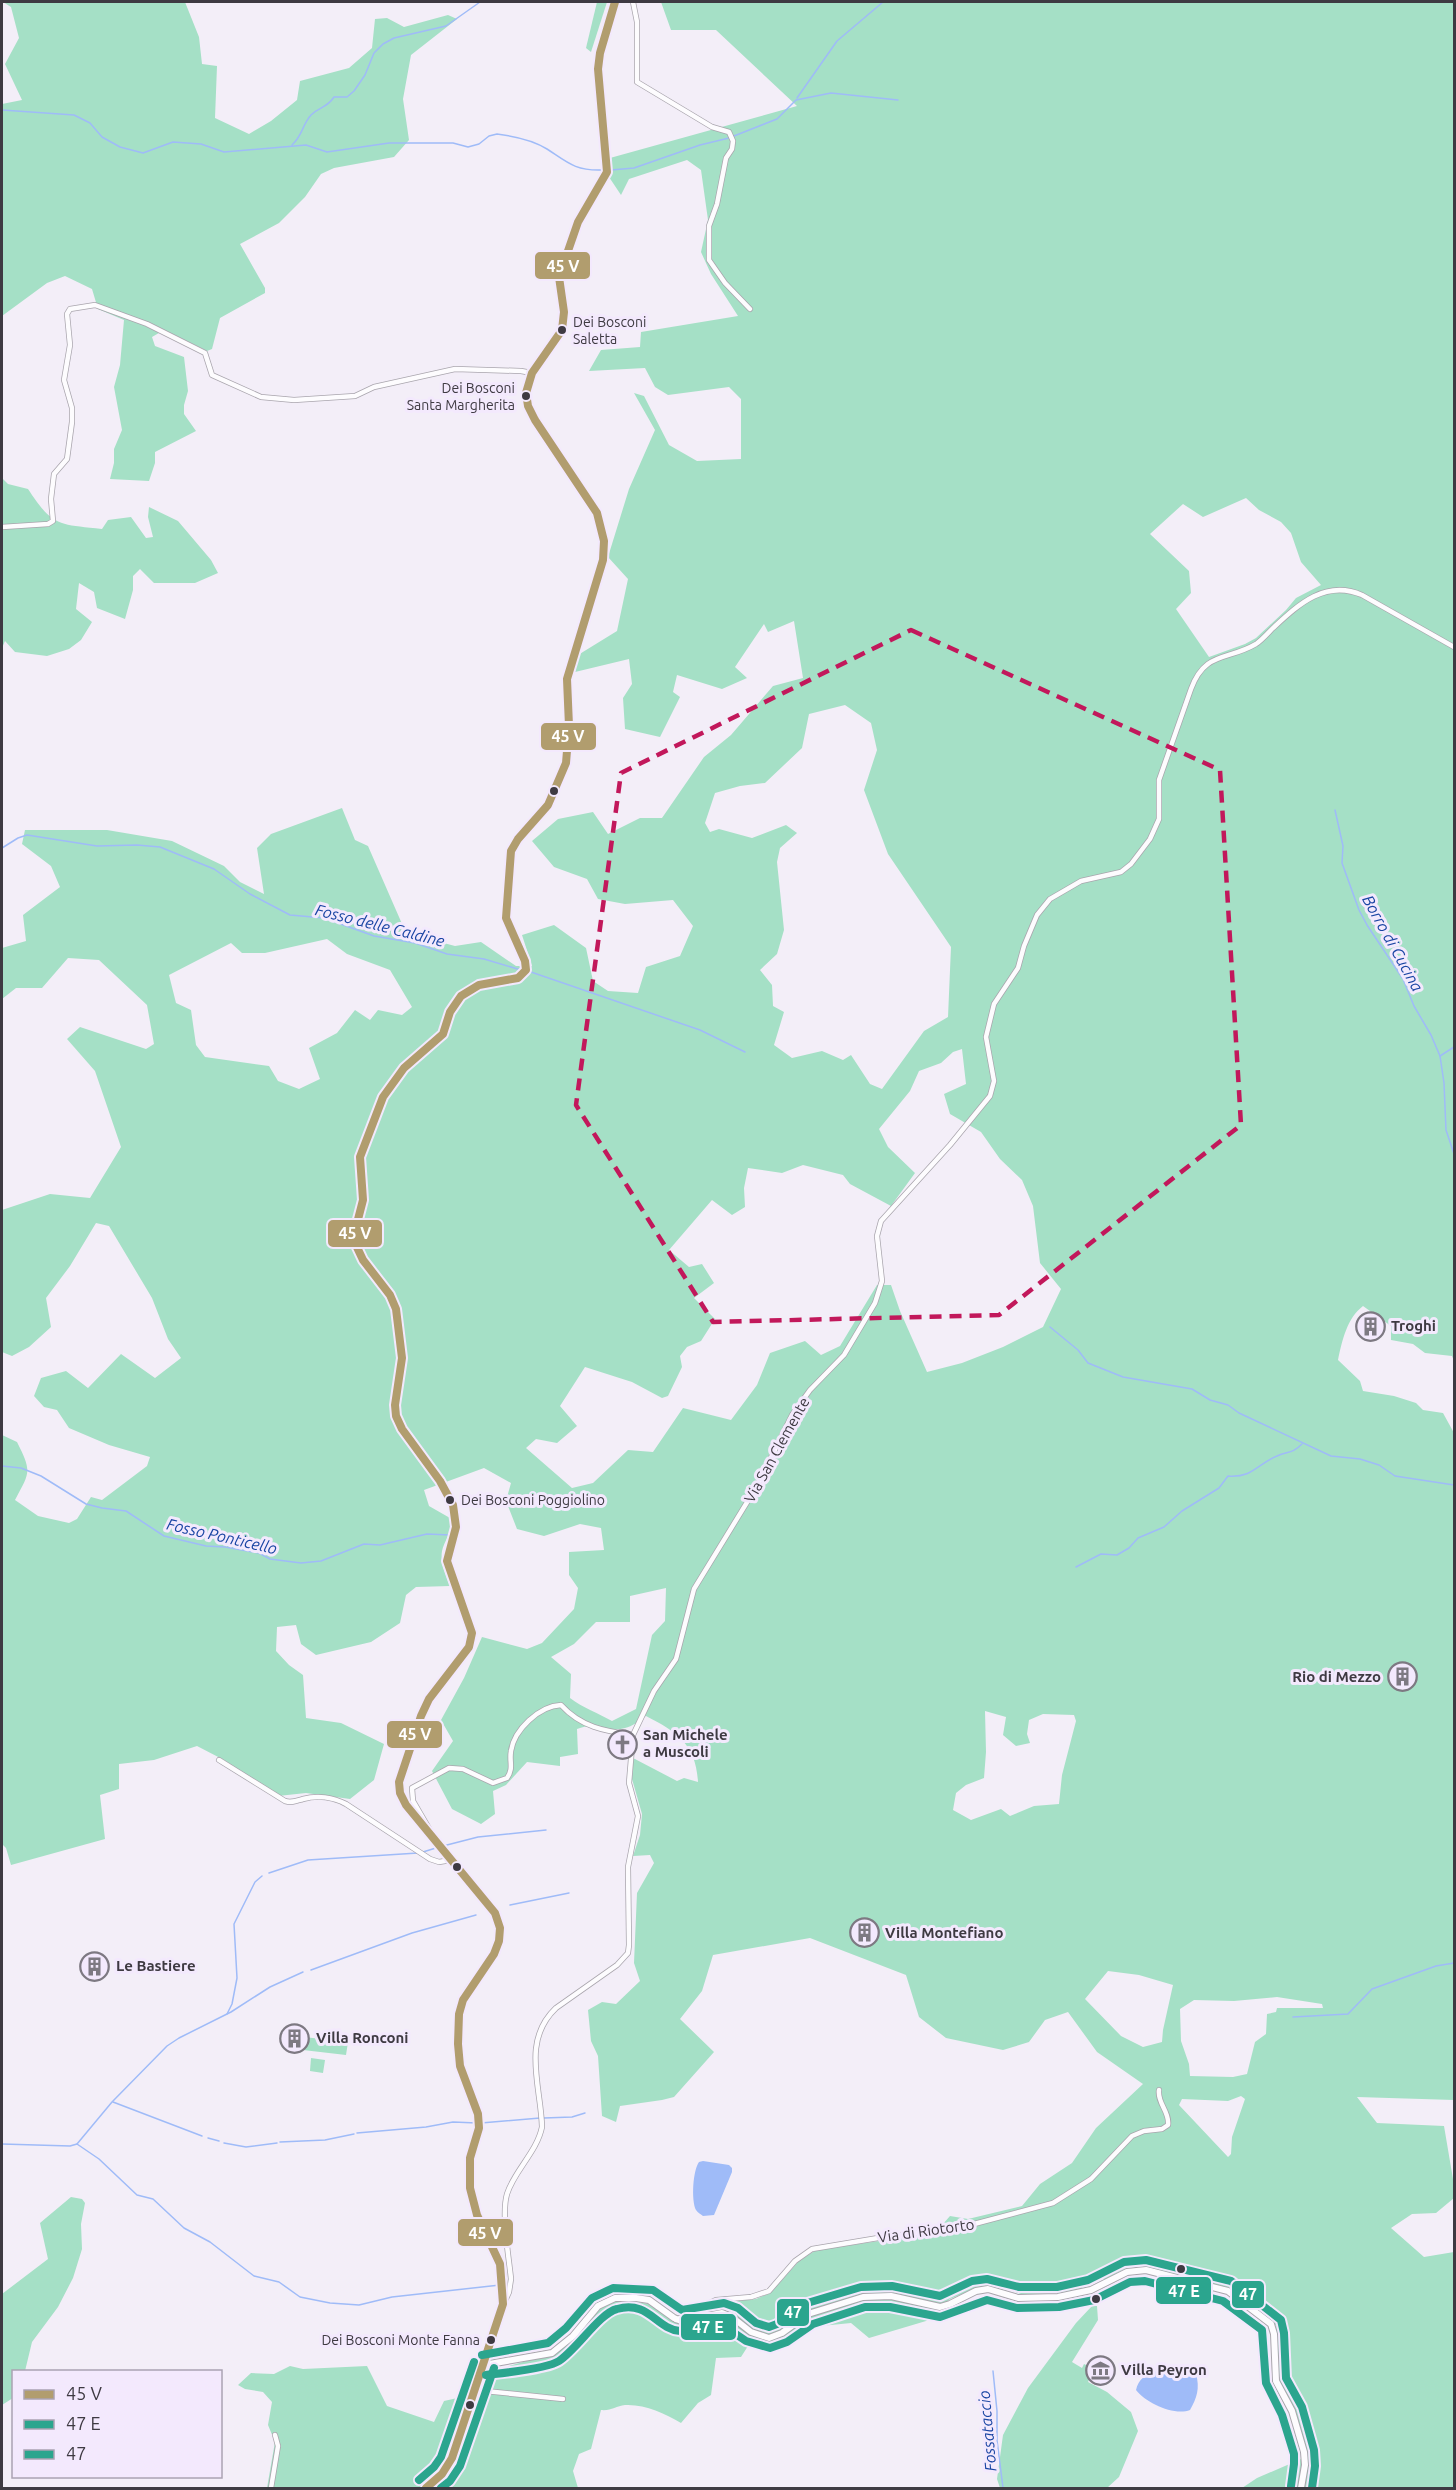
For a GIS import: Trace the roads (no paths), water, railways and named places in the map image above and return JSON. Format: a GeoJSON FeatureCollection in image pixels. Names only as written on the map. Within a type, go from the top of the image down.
{"type":"FeatureCollection","features":[{"type":"Feature","properties":{"kind":"main road"},"geometry":{"type":"LineString","coordinates":[[426,2488],[442,2474],[450,2462],[503,2304],[504,2282],[500,2263],[477,2214],[470,2181],[470,2154],[479,2123],[458,2058],[460,2011],[465,1992],[497,1952],[500,1933],[495,1913],[404,1802],[399,1782],[424,1709],[429,1699],[469,1647],[472,1633],[447,1567],[447,1552],[456,1527],[450,1497],[402,1429],[396,1416],[395,1405],[402,1358],[396,1309],[390,1295],[363,1260],[355,1243],[355,1231],[363,1200],[360,1157],[383,1097],[404,1068],[443,1034],[450,1012],[461,996],[479,985],[518,978],[526,970],[525,961],[506,918],[511,851],[518,839],[548,805],[566,763],[569,734],[567,679],[604,551],[602,530],[597,513],[535,420],[528,406],[526,388],[532,373],[562,330],[564,312],[559,288],[560,276],[578,222],[607,172],[598,69],[600,53],[615,2]]}},
{"type":"Feature","properties":{"kind":"main road"},"geometry":{"type":"LineString","coordinates":[[484,2365],[552,2353],[573,2336],[598,2306],[615,2298],[636,2298],[649,2301],[676,2320],[686,2321],[722,2313],[732,2317],[751,2332],[769,2338],[782,2333],[808,2314],[863,2297],[883,2295],[940,2307],[976,2291],[988,2289],[1018,2298],[1058,2297],[1091,2290],[1123,2274],[1140,2270],[1233,2293],[1266,2319],[1274,2330],[1276,2381],[1292,2411],[1304,2452],[1305,2465],[1301,2488]]}},
{"type":"Feature","properties":{"kind":"street"},"geometry":{"type":"LineString","coordinates":[[633,2],[637,22],[637,82],[712,127],[729,132],[733,141],[726,158],[717,204],[709,226],[708,260],[731,290],[750,309]]}},
{"type":"Feature","properties":{"kind":"street"},"geometry":{"type":"LineString","coordinates":[[2,527],[48,524],[53,520],[51,499],[54,474],[67,459],[72,422],[72,408],[64,380],[70,345],[67,314],[70,309],[95,305],[147,324],[205,353],[212,375],[261,397],[294,400],[355,396],[374,387],[455,369],[521,370],[532,373]]}},
{"type":"Feature","properties":{"kind":"street","name":"Via San Clemente"},"geometry":{"type":"LineString","coordinates":[[503,2304],[509,2292],[511,2279],[505,2201],[512,2183],[539,2137],[541,2118],[534,2058],[537,2038],[543,2023],[556,2008],[617,1965],[628,1953],[628,1867],[639,1816],[628,1783],[633,1735],[654,1691],[676,1659],[694,1589],[757,1486],[792,1415],[810,1390],[844,1355],[875,1303],[882,1281],[877,1236],[881,1221],[950,1145],[990,1096],[994,1081],[986,1037],[994,1004],[1018,968],[1037,915],[1050,899],[1075,884],[1088,878],[1121,872],[1131,864],[1150,839],[1159,819],[1159,780],[1197,674],[1213,659],[1257,643],[1300,603],[1324,592],[1352,591],[1455,647]]}},
{"type":"Feature","properties":{"kind":"street"},"geometry":{"type":"LineString","coordinates":[[438,1844],[413,1801],[412,1788],[449,1768],[463,1769],[498,1783],[507,1778],[513,1764],[510,1753],[513,1744],[530,1719],[538,1713],[561,1705],[577,1720],[590,1726],[633,1735]]}},
{"type":"Feature","properties":{"kind":"street"},"geometry":{"type":"LineString","coordinates":[[219,1760],[288,1803],[318,1797],[342,1802],[420,1853],[439,1862],[451,1860]]}},
{"type":"Feature","properties":{"kind":"street","name":"Via di Riotorto"},"geometry":{"type":"LineString","coordinates":[[676,2320],[716,2300],[751,2297],[769,2290],[795,2262],[812,2249],[965,2227],[1059,2200],[1091,2179],[1132,2136],[1144,2131],[1165,2128],[1168,2120],[1158,2096],[1159,2090]]}},
{"type":"Feature","properties":{"kind":"street"},"geometry":{"type":"LineString","coordinates":[[475,2390],[562,2399]]}},
{"type":"Feature","properties":{"kind":"street"},"geometry":{"type":"LineString","coordinates":[[271,2488],[278,2446],[275,2435]]}},
{"type":"Feature","properties":{"kind":"water"},"geometry":{"type":"Polygon","coordinates":[[[699,2162],[729,2165],[732,2168],[714,2215],[703,2216],[694,2205],[695,2171],[699,2162]]]}},
{"type":"Feature","properties":{"kind":"water"},"geometry":{"type":"Polygon","coordinates":[[[1182,2367],[1196,2374],[1198,2384],[1190,2410],[1169,2410],[1146,2399],[1136,2390],[1148,2374],[1182,2367]]]}},
{"type":"Feature","properties":{"kind":"waterway"},"geometry":{"type":"LineString","coordinates":[[292,145],[314,112],[334,97],[347,97],[354,91],[365,75],[374,53],[383,44],[394,38],[446,26],[480,2]]}},
{"type":"Feature","properties":{"kind":"waterway"},"geometry":{"type":"LineString","coordinates":[[797,98],[837,41],[883,2]]}},
{"type":"Feature","properties":{"kind":"waterway"},"geometry":{"type":"LineString","coordinates":[[734,136],[777,119],[796,100],[831,93],[898,100]]}},
{"type":"Feature","properties":{"kind":"waterway"},"geometry":{"type":"LineString","coordinates":[[2,110],[74,115],[90,123],[102,137],[120,147],[143,153],[173,142],[201,144],[224,152],[306,145],[327,152],[389,143],[453,143],[468,147],[497,134],[536,143],[578,167],[602,170]]}},
{"type":"Feature","properties":{"kind":"waterway"},"geometry":{"type":"LineString","coordinates":[[611,170],[634,168],[700,145],[729,138]]}},
{"type":"Feature","properties":{"kind":"waterway","name":"Borro di Cucina"},"geometry":{"type":"LineString","coordinates":[[1335,810],[1343,846],[1342,863],[1359,910],[1403,979],[1440,1056],[1444,1083],[1446,1130],[1454,1154]]}},
{"type":"Feature","properties":{"kind":"waterway","name":"Fosso delle Caldine"},"geometry":{"type":"LineString","coordinates":[[2,848],[27,835],[97,846],[160,847],[214,869],[250,894],[290,915],[324,918],[374,936],[415,943],[447,954],[484,959],[521,970]]}},
{"type":"Feature","properties":{"kind":"waterway","name":"Fosso delle Caldine"},"geometry":{"type":"LineString","coordinates":[[531,972],[700,1030],[745,1052]]}},
{"type":"Feature","properties":{"kind":"waterway"},"geometry":{"type":"LineString","coordinates":[[1440,1056],[1454,1047]]}},
{"type":"Feature","properties":{"kind":"waterway"},"geometry":{"type":"LineString","coordinates":[[1050,1327],[1078,1350],[1088,1363],[1123,1377],[1192,1389],[1210,1400],[1228,1405],[1239,1413],[1331,1456],[1360,1459],[1379,1465],[1395,1476],[1454,1485]]}},
{"type":"Feature","properties":{"kind":"waterway"},"geometry":{"type":"LineString","coordinates":[[1076,1567],[1101,1554],[1117,1555],[1129,1548],[1138,1538],[1164,1527],[1182,1511],[1219,1488],[1228,1476],[1249,1473],[1270,1459],[1293,1451],[1302,1444]]}},
{"type":"Feature","properties":{"kind":"waterway","name":"Fosso Ponticello"},"geometry":{"type":"LineString","coordinates":[[2,1466],[21,1468],[41,1476],[86,1504],[126,1511],[164,1536],[206,1546],[259,1553],[270,1559],[301,1563],[321,1561],[364,1544],[380,1545],[427,1534],[450,1535]]}},
{"type":"Feature","properties":{"kind":"waterway"},"geometry":{"type":"LineString","coordinates":[[443,1846],[478,1837],[546,1830]]}},
{"type":"Feature","properties":{"kind":"waterway"},"geometry":{"type":"LineString","coordinates":[[423,1852],[439,1847]]}},
{"type":"Feature","properties":{"kind":"waterway"},"geometry":{"type":"LineString","coordinates":[[269,1873],[308,1860],[418,1853]]}},
{"type":"Feature","properties":{"kind":"waterway"},"geometry":{"type":"LineString","coordinates":[[227,2014],[232,2004],[237,1978],[234,1924],[255,1882],[262,1876]]}},
{"type":"Feature","properties":{"kind":"waterway"},"geometry":{"type":"LineString","coordinates":[[510,1905],[569,1893]]}},
{"type":"Feature","properties":{"kind":"waterway"},"geometry":{"type":"LineString","coordinates":[[311,1970],[412,1933],[476,1915]]}},
{"type":"Feature","properties":{"kind":"waterway"},"geometry":{"type":"LineString","coordinates":[[1293,2017],[1348,2014],[1372,1989],[1436,1966],[1454,1963]]}},
{"type":"Feature","properties":{"kind":"waterway"},"geometry":{"type":"LineString","coordinates":[[2,2144],[70,2146],[77,2144],[112,2102],[167,2046],[231,2012],[270,1987],[303,1972]]}},
{"type":"Feature","properties":{"kind":"waterway"},"geometry":{"type":"LineString","coordinates":[[113,2102],[202,2136]]}},
{"type":"Feature","properties":{"kind":"waterway"},"geometry":{"type":"LineString","coordinates":[[544,2118],[572,2117],[585,2113]]}},
{"type":"Feature","properties":{"kind":"waterway"},"geometry":{"type":"LineString","coordinates":[[481,2123],[540,2118]]}},
{"type":"Feature","properties":{"kind":"waterway"},"geometry":{"type":"LineString","coordinates":[[357,2133],[426,2127],[453,2122],[477,2123]]}},
{"type":"Feature","properties":{"kind":"waterway"},"geometry":{"type":"LineString","coordinates":[[280,2142],[325,2140],[354,2134]]}},
{"type":"Feature","properties":{"kind":"waterway"},"geometry":{"type":"LineString","coordinates":[[208,2138],[219,2141]]}},
{"type":"Feature","properties":{"kind":"waterway"},"geometry":{"type":"LineString","coordinates":[[224,2143],[246,2147],[277,2143]]}},
{"type":"Feature","properties":{"kind":"waterway"},"geometry":{"type":"LineString","coordinates":[[77,2144],[99,2159],[137,2195],[153,2199],[184,2228],[210,2242],[254,2276],[279,2282],[300,2297],[330,2303],[359,2305],[392,2297],[500,2285]]}},
{"type":"Feature","properties":{"kind":"waterway","name":"Fossataccio"},"geometry":{"type":"LineString","coordinates":[[993,2371],[997,2440],[1003,2488]]}},
{"type":"Feature","properties":{"kind":"place","name":"Dei Bosconi Saletta"},"geometry":{"type":"Point","coordinates":[562,330]}},
{"type":"Feature","properties":{"kind":"place","name":"Dei Bosconi Santa Margherita"},"geometry":{"type":"Point","coordinates":[526,396]}},
{"type":"Feature","properties":{"kind":"place","name":"Troghi"},"geometry":{"type":"Point","coordinates":[1370,1326]}},
{"type":"Feature","properties":{"kind":"place","name":"Dei Bosconi Poggiolino"},"geometry":{"type":"Point","coordinates":[450,1500]}},
{"type":"Feature","properties":{"kind":"place","name":"Rio di Mezzo"},"geometry":{"type":"Point","coordinates":[1402,1677]}},
{"type":"Feature","properties":{"kind":"place","name":"San Michele a Muscoli"},"geometry":{"type":"Point","coordinates":[622,1744]}},
{"type":"Feature","properties":{"kind":"place","name":"Villa Montefiano"},"geometry":{"type":"Point","coordinates":[864,1933]}},
{"type":"Feature","properties":{"kind":"place","name":"Le Bastiere"},"geometry":{"type":"Point","coordinates":[95,1966]}},
{"type":"Feature","properties":{"kind":"place","name":"Villa Ronconi"},"geometry":{"type":"Point","coordinates":[295,2038]}},
{"type":"Feature","properties":{"kind":"place","name":"Dei Bosconi Monte Fanna"},"geometry":{"type":"Point","coordinates":[491,2340]}},
{"type":"Feature","properties":{"kind":"place","name":"Villa Peyron"},"geometry":{"type":"Point","coordinates":[1100,2370]}}]}
